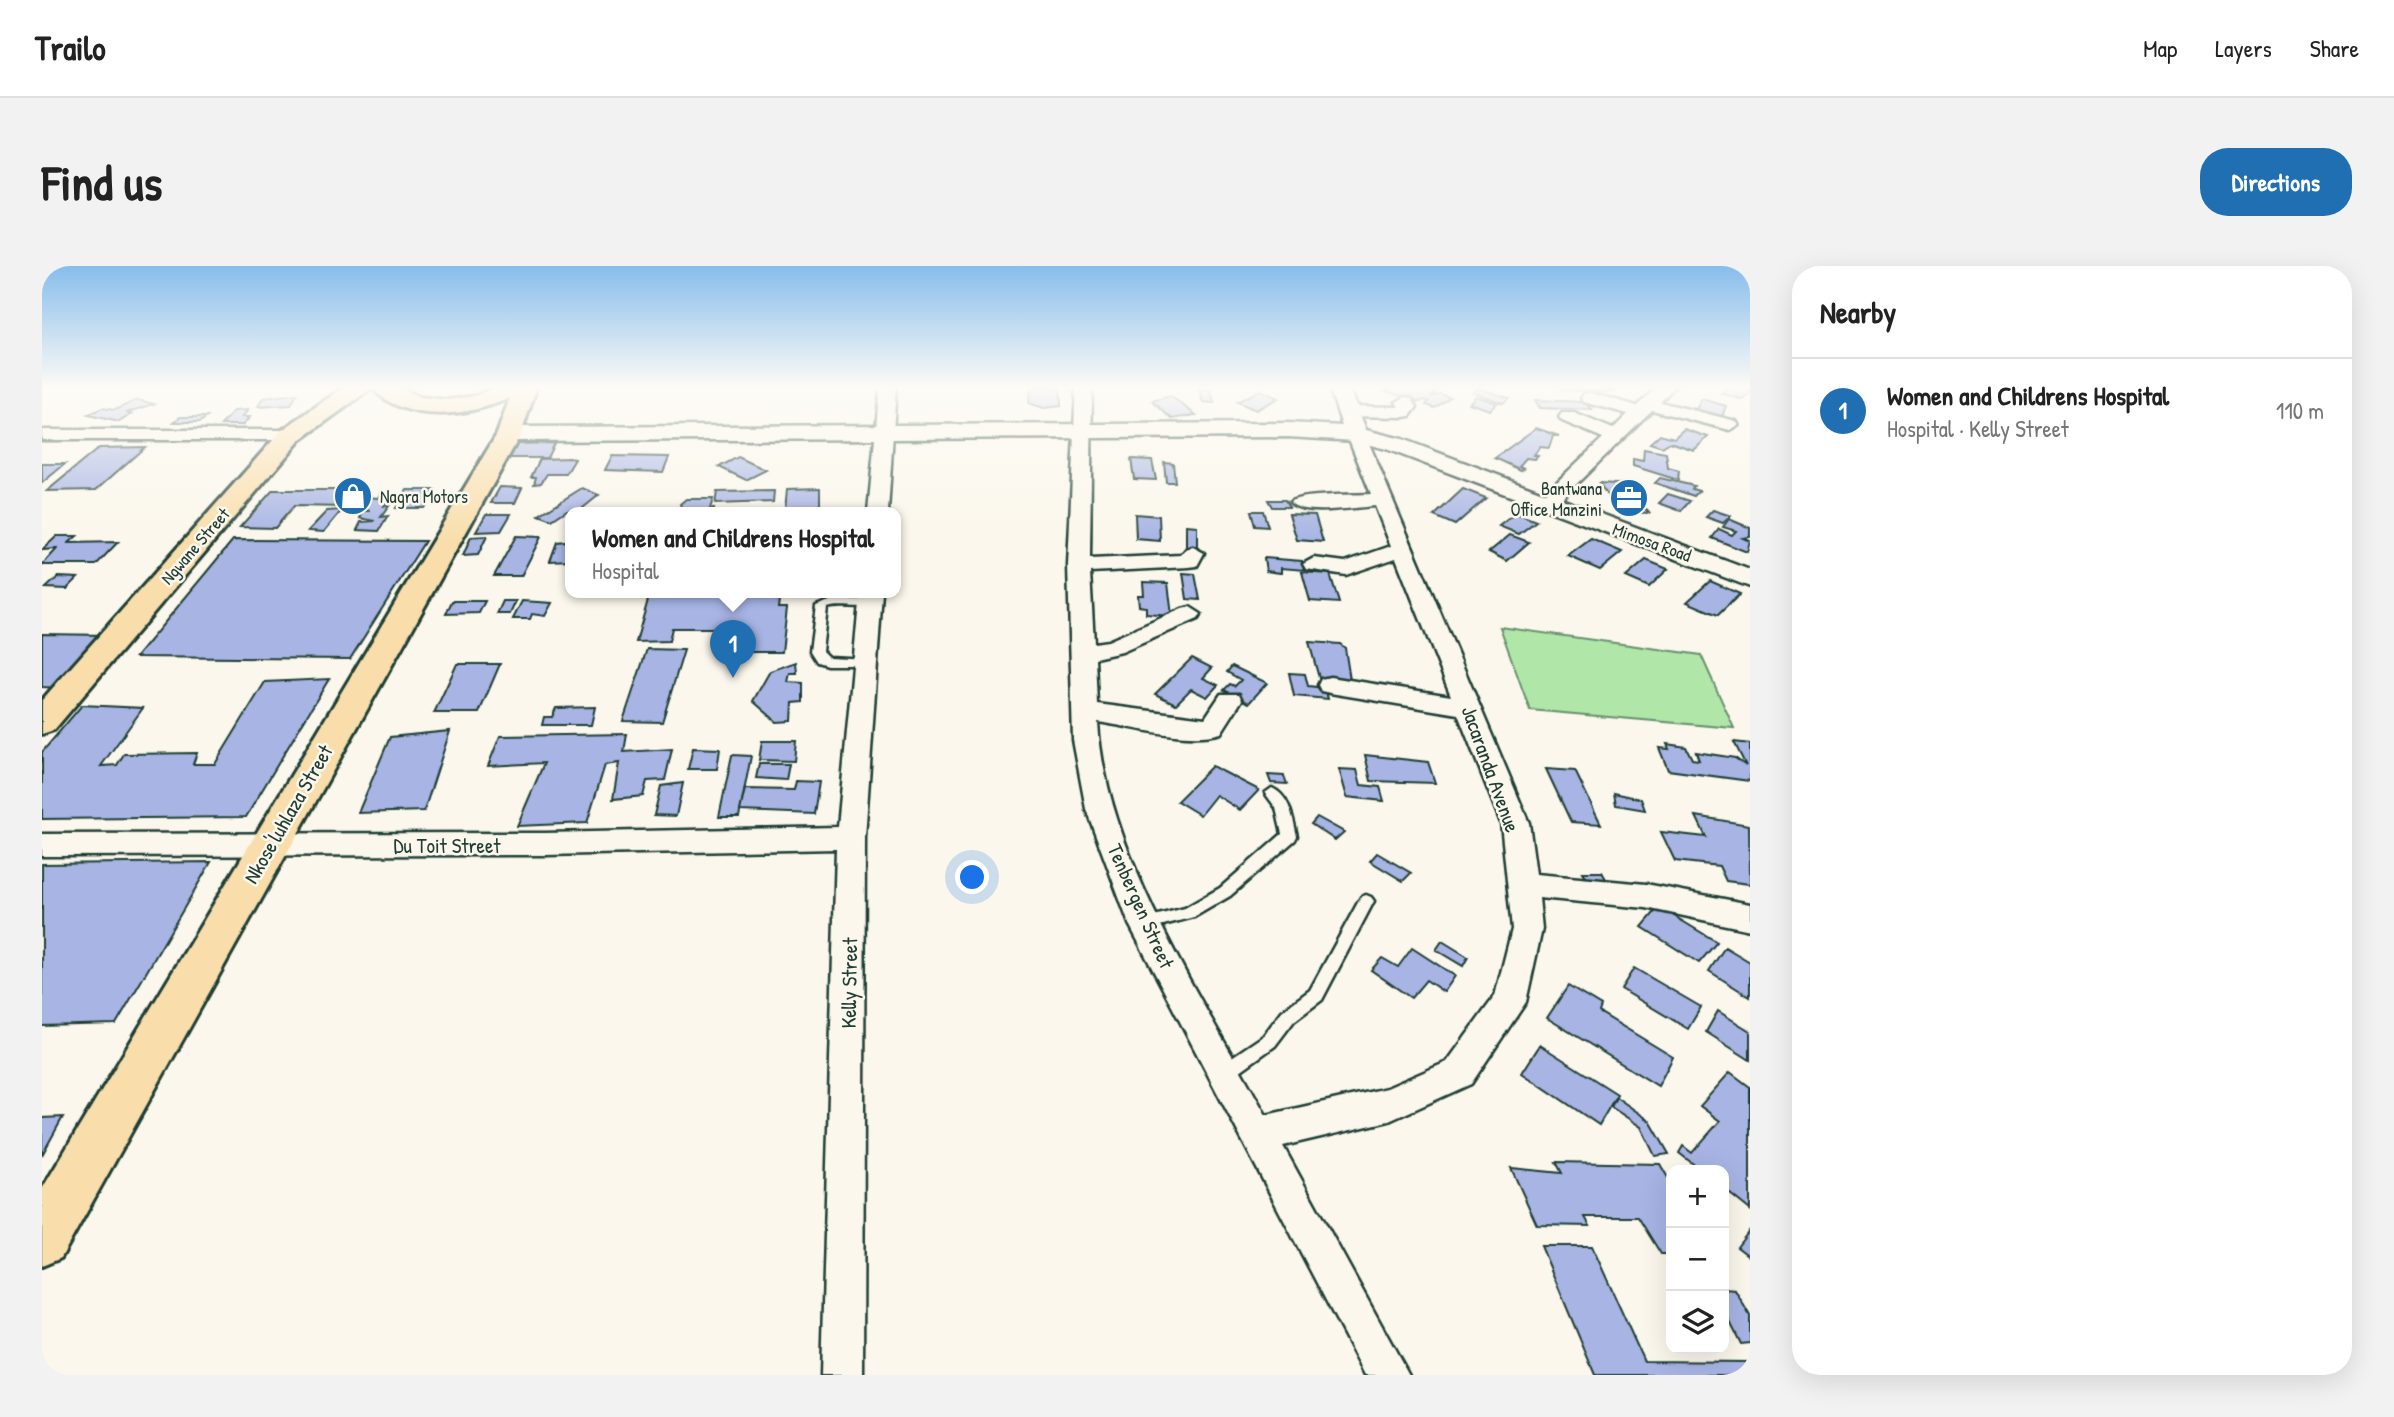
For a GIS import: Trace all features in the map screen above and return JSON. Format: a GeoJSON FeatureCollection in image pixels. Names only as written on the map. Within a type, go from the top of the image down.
{"type":"FeatureCollection","features":[{"type":"Feature","properties":{"kind":"main road","name":"Ngwane Street"},"geometry":{"type":"LineString","coordinates":[[42,722],[289,438]]}},
{"type":"Feature","properties":{"kind":"main road","name":"Nkose'luhlaza Street"},"geometry":{"type":"LineString","coordinates":[[42,1238],[507,438]]}},
{"type":"Feature","properties":{"kind":"street"},"geometry":{"type":"LineString","coordinates":[[878,507],[884,438]]}},
{"type":"Feature","properties":{"kind":"street","name":"Tenbergen Street"},"geometry":{"type":"LineString","coordinates":[[1084,438],[1079,566],[1086,740],[1100,809],[1144,924],[1388,1375]]}},
{"type":"Feature","properties":{"kind":"street","name":"Jacaranda Avenue"},"geometry":{"type":"LineString","coordinates":[[1258,1134],[1389,1104],[1459,1073],[1510,1002],[1527,929],[1515,824],[1358,438]]}},
{"type":"Feature","properties":{"kind":"street","name":"Mimosa Road"},"geometry":{"type":"LineString","coordinates":[[1382,438],[1750,579]]}},
{"type":"Feature","properties":{"kind":"street"},"geometry":{"type":"LineString","coordinates":[[1546,503],[1613,438]]}},
{"type":"Feature","properties":{"kind":"street"},"geometry":{"type":"LineString","coordinates":[[1300,502],[1326,504],[1383,499]]}},
{"type":"Feature","properties":{"kind":"street"},"geometry":{"type":"LineString","coordinates":[[1314,564],[1346,569],[1403,549]]}},
{"type":"Feature","properties":{"kind":"street"},"geometry":{"type":"LineString","coordinates":[[1079,566],[1189,561],[1193,553]]}},
{"type":"Feature","properties":{"kind":"street","name":"Kelly Street"},"geometry":{"type":"LineString","coordinates":[[842,1375],[851,838],[871,598]]}},
{"type":"Feature","properties":{"kind":"street"},"geometry":{"type":"LineString","coordinates":[[1083,653],[1097,652],[1124,643],[1190,614]]}},
{"type":"Feature","properties":{"kind":"street"},"geometry":{"type":"LineString","coordinates":[[1330,685],[1467,707]]}},
{"type":"Feature","properties":{"kind":"street"},"geometry":{"type":"LineString","coordinates":[[1085,711],[1192,727],[1212,727],[1230,700]]}},
{"type":"Feature","properties":{"kind":"street","name":"Du Toit Street"},"geometry":{"type":"LineString","coordinates":[[42,845],[269,846],[851,838]]}},
{"type":"Feature","properties":{"kind":"street"},"geometry":{"type":"LineString","coordinates":[[1522,886],[1646,896],[1750,917]]}},
{"type":"Feature","properties":{"kind":"lane"},"geometry":{"type":"LineString","coordinates":[[864,598],[822,606],[816,652],[821,659],[827,661],[866,662]]}},
{"type":"Feature","properties":{"kind":"lane"},"geometry":{"type":"LineString","coordinates":[[1144,924],[1189,913],[1225,892],[1290,836],[1283,807],[1272,793]]}},
{"type":"Feature","properties":{"kind":"lane"},"geometry":{"type":"LineString","coordinates":[[1223,1073],[1269,1041],[1288,1016],[1316,995],[1366,901]]}},
{"type":"Feature","properties":{"kind":"green space"},"geometry":{"type":"Polygon","coordinates":[[[1500,627],[1701,655],[1734,728],[1530,710],[1500,627]]]}},
{"type":"Feature","properties":{"kind":"building"},"geometry":{"type":"Polygon","coordinates":[[[1523,438],[1552,438],[1549,448],[1540,447],[1534,455],[1538,456],[1535,459],[1526,458],[1519,466],[1524,468],[1521,470],[1495,458],[1523,438]]]}},
{"type":"Feature","properties":{"kind":"building"},"geometry":{"type":"Polygon","coordinates":[[[1656,438],[1707,438],[1694,450],[1670,442],[1662,447],[1650,443],[1656,438]]]}},
{"type":"Feature","properties":{"kind":"building"},"geometry":{"type":"Polygon","coordinates":[[[554,443],[547,458],[505,458],[516,444],[554,443]]]}},
{"type":"Feature","properties":{"kind":"building"},"geometry":{"type":"Polygon","coordinates":[[[145,447],[96,490],[47,491],[99,448],[145,447]]]}},
{"type":"Feature","properties":{"kind":"building"},"geometry":{"type":"Polygon","coordinates":[[[1644,449],[1666,453],[1668,468],[1679,471],[1678,480],[1633,466],[1633,459],[1643,461],[1644,449]]]}},
{"type":"Feature","properties":{"kind":"building"},"geometry":{"type":"Polygon","coordinates":[[[612,456],[669,457],[663,472],[605,470],[612,456]]]}},
{"type":"Feature","properties":{"kind":"building"},"geometry":{"type":"Polygon","coordinates":[[[738,457],[766,470],[746,480],[719,467],[738,457]]]}},
{"type":"Feature","properties":{"kind":"building"},"geometry":{"type":"Polygon","coordinates":[[[540,459],[575,459],[566,474],[547,474],[541,483],[534,484],[536,477],[531,477],[540,459]]]}},
{"type":"Feature","properties":{"kind":"building"},"geometry":{"type":"Polygon","coordinates":[[[1131,459],[1152,460],[1156,480],[1134,479],[1131,459]]]}},
{"type":"Feature","properties":{"kind":"building"},"geometry":{"type":"Polygon","coordinates":[[[1164,462],[1173,463],[1175,482],[1166,482],[1164,462]]]}},
{"type":"Feature","properties":{"kind":"building"},"geometry":{"type":"Polygon","coordinates":[[[42,464],[65,464],[42,483],[42,464]]]}},
{"type":"Feature","properties":{"kind":"building"},"geometry":{"type":"Polygon","coordinates":[[[1660,478],[1694,486],[1692,489],[1699,491],[1694,496],[1655,483],[1660,478]]]}},
{"type":"Feature","properties":{"kind":"building"},"geometry":{"type":"Polygon","coordinates":[[[1599,483],[1632,485],[1639,492],[1630,492],[1642,499],[1637,499],[1649,513],[1625,512],[1613,503],[1599,483]]]}},
{"type":"Feature","properties":{"kind":"building"},"geometry":{"type":"Polygon","coordinates":[[[500,487],[522,488],[515,503],[491,503],[500,487]]]}},
{"type":"Feature","properties":{"kind":"building"},"geometry":{"type":"Polygon","coordinates":[[[582,488],[599,495],[584,507],[565,507],[565,511],[552,520],[539,515],[582,488]]]}},
{"type":"Feature","properties":{"kind":"building"},"geometry":{"type":"Polygon","coordinates":[[[820,488],[820,507],[785,507],[787,489],[820,488]]]}},
{"type":"Feature","properties":{"kind":"building"},"geometry":{"type":"Polygon","coordinates":[[[1463,489],[1486,498],[1455,525],[1434,516],[1463,489]]]}},
{"type":"Feature","properties":{"kind":"building"},"geometry":{"type":"Polygon","coordinates":[[[273,490],[360,490],[348,507],[294,506],[275,528],[240,527],[273,490]]]}},
{"type":"Feature","properties":{"kind":"building"},"geometry":{"type":"Polygon","coordinates":[[[407,490],[435,490],[424,508],[396,508],[407,490]]]}},
{"type":"Feature","properties":{"kind":"building"},"geometry":{"type":"Polygon","coordinates":[[[774,491],[773,502],[715,504],[717,492],[774,491]]]}},
{"type":"Feature","properties":{"kind":"building"},"geometry":{"type":"Polygon","coordinates":[[[380,494],[391,495],[384,506],[389,506],[381,517],[388,516],[379,531],[357,530],[361,522],[375,521],[360,518],[363,511],[369,511],[363,507],[368,497],[378,498],[380,494]]]}},
{"type":"Feature","properties":{"kind":"building"},"geometry":{"type":"Polygon","coordinates":[[[1668,494],[1690,501],[1681,511],[1659,503],[1668,494]]]}},
{"type":"Feature","properties":{"kind":"building"},"geometry":{"type":"Polygon","coordinates":[[[686,499],[713,499],[711,507],[681,507],[680,504],[686,499]]]}},
{"type":"Feature","properties":{"kind":"building"},"geometry":{"type":"Polygon","coordinates":[[[1268,500],[1285,500],[1289,507],[1272,507],[1268,500]]]}},
{"type":"Feature","properties":{"kind":"building"},"geometry":{"type":"Polygon","coordinates":[[[342,510],[324,532],[308,531],[327,511],[342,510]]]}},
{"type":"Feature","properties":{"kind":"building"},"geometry":{"type":"Polygon","coordinates":[[[1713,510],[1731,516],[1723,523],[1706,517],[1713,510]]]}},
{"type":"Feature","properties":{"kind":"building"},"geometry":{"type":"Polygon","coordinates":[[[1251,511],[1263,511],[1268,527],[1255,526],[1251,511]]]}},
{"type":"Feature","properties":{"kind":"building"},"geometry":{"type":"Polygon","coordinates":[[[1516,513],[1536,521],[1519,534],[1499,526],[1516,513]]]}},
{"type":"Feature","properties":{"kind":"building"},"geometry":{"type":"Polygon","coordinates":[[[486,514],[511,514],[501,531],[476,532],[486,514]]]}},
{"type":"Feature","properties":{"kind":"building"},"geometry":{"type":"Polygon","coordinates":[[[1135,514],[1159,516],[1160,541],[1136,539],[1135,514]]]}},
{"type":"Feature","properties":{"kind":"building"},"geometry":{"type":"Polygon","coordinates":[[[1289,514],[1315,515],[1323,542],[1297,540],[1289,514]]]}},
{"type":"Feature","properties":{"kind":"building"},"geometry":{"type":"Polygon","coordinates":[[[1729,519],[1750,528],[1750,537],[1743,538],[1750,541],[1747,552],[1712,538],[1719,529],[1732,535],[1736,531],[1723,527],[1729,519]]]}},
{"type":"Feature","properties":{"kind":"building"},"geometry":{"type":"Polygon","coordinates":[[[1186,525],[1197,526],[1197,549],[1186,548],[1186,525]]]}},
{"type":"Feature","properties":{"kind":"building"},"geometry":{"type":"Polygon","coordinates":[[[1510,535],[1529,542],[1507,561],[1489,552],[1510,535]]]}},
{"type":"Feature","properties":{"kind":"building"},"geometry":{"type":"Polygon","coordinates":[[[57,536],[77,536],[69,543],[118,542],[96,565],[42,565],[57,549],[42,550],[57,536]]]}},
{"type":"Feature","properties":{"kind":"building"},"geometry":{"type":"Polygon","coordinates":[[[487,536],[478,555],[463,556],[471,537],[487,536]]]}},
{"type":"Feature","properties":{"kind":"building"},"geometry":{"type":"Polygon","coordinates":[[[516,536],[541,537],[521,576],[494,576],[516,536]]]}},
{"type":"Feature","properties":{"kind":"building"},"geometry":{"type":"Polygon","coordinates":[[[1591,539],[1622,552],[1600,570],[1568,556],[1591,539]]]}},
{"type":"Feature","properties":{"kind":"building"},"geometry":{"type":"Polygon","coordinates":[[[233,540],[425,541],[350,659],[136,657],[233,540]]]}},
{"type":"Feature","properties":{"kind":"building"},"geometry":{"type":"Polygon","coordinates":[[[565,541],[565,560],[550,561],[557,542],[565,541]]]}},
{"type":"Feature","properties":{"kind":"building"},"geometry":{"type":"Polygon","coordinates":[[[1264,558],[1302,561],[1305,570],[1281,568],[1281,573],[1266,571],[1264,558]]]}},
{"type":"Feature","properties":{"kind":"building"},"geometry":{"type":"Polygon","coordinates":[[[1646,560],[1668,569],[1649,587],[1626,577],[1646,560]]]}},
{"type":"Feature","properties":{"kind":"building"},"geometry":{"type":"Polygon","coordinates":[[[1302,572],[1330,574],[1339,603],[1310,601],[1302,572]]]}},
{"type":"Feature","properties":{"kind":"building"},"geometry":{"type":"Polygon","coordinates":[[[1183,573],[1195,574],[1200,600],[1187,599],[1183,573]]]}},
{"type":"Feature","properties":{"kind":"building"},"geometry":{"type":"Polygon","coordinates":[[[58,577],[78,578],[67,589],[46,588],[58,577]]]}},
{"type":"Feature","properties":{"kind":"building"},"geometry":{"type":"Polygon","coordinates":[[[1710,581],[1740,594],[1718,615],[1687,602],[1710,581]]]}},
{"type":"Feature","properties":{"kind":"building"},"geometry":{"type":"Polygon","coordinates":[[[1143,582],[1168,583],[1172,616],[1146,614],[1146,607],[1139,606],[1138,595],[1144,595],[1143,582]]]}},
{"type":"Feature","properties":{"kind":"building"},"geometry":{"type":"Polygon","coordinates":[[[649,598],[779,598],[778,608],[787,608],[782,652],[715,652],[720,628],[672,628],[669,641],[636,642],[649,598]]]}},
{"type":"Feature","properties":{"kind":"building"},"geometry":{"type":"Polygon","coordinates":[[[452,601],[485,601],[479,613],[446,614],[452,601]]]}},
{"type":"Feature","properties":{"kind":"building"},"geometry":{"type":"Polygon","coordinates":[[[503,601],[516,601],[510,614],[497,614],[503,601]]]}},
{"type":"Feature","properties":{"kind":"building"},"geometry":{"type":"Polygon","coordinates":[[[522,601],[552,603],[545,616],[532,614],[530,619],[513,619],[522,601]]]}},
{"type":"Feature","properties":{"kind":"building"},"geometry":{"type":"Polygon","coordinates":[[[42,634],[107,635],[60,688],[42,687],[42,634]]]}},
{"type":"Feature","properties":{"kind":"building"},"geometry":{"type":"Polygon","coordinates":[[[1309,642],[1340,644],[1345,648],[1350,680],[1319,678],[1309,642]]]}},
{"type":"Feature","properties":{"kind":"building"},"geometry":{"type":"Polygon","coordinates":[[[647,649],[684,650],[662,722],[623,721],[647,649]]]}},
{"type":"Feature","properties":{"kind":"building"},"geometry":{"type":"Polygon","coordinates":[[[1192,658],[1212,668],[1203,678],[1218,685],[1207,697],[1191,689],[1176,704],[1155,694],[1192,658]]]}},
{"type":"Feature","properties":{"kind":"building"},"geometry":{"type":"Polygon","coordinates":[[[796,662],[797,673],[790,673],[788,682],[803,683],[803,702],[793,703],[792,721],[777,722],[753,701],[770,671],[796,662]]]}},
{"type":"Feature","properties":{"kind":"building"},"geometry":{"type":"Polygon","coordinates":[[[457,664],[500,664],[479,713],[434,713],[457,664]]]}},
{"type":"Feature","properties":{"kind":"building"},"geometry":{"type":"Polygon","coordinates":[[[1232,666],[1267,683],[1249,703],[1224,690],[1230,684],[1235,686],[1241,680],[1227,672],[1232,666]]]}},
{"type":"Feature","properties":{"kind":"building"},"geometry":{"type":"Polygon","coordinates":[[[1289,673],[1305,674],[1308,686],[1325,688],[1328,699],[1294,696],[1289,673]]]}},
{"type":"Feature","properties":{"kind":"building"},"geometry":{"type":"Polygon","coordinates":[[[329,679],[246,817],[42,819],[42,752],[82,705],[143,708],[101,766],[117,765],[124,754],[197,753],[193,764],[215,764],[265,682],[329,679]]]}},
{"type":"Feature","properties":{"kind":"building"},"geometry":{"type":"Polygon","coordinates":[[[595,707],[591,725],[542,725],[544,717],[552,717],[556,708],[595,707]]]}},
{"type":"Feature","properties":{"kind":"building"},"geometry":{"type":"Polygon","coordinates":[[[450,731],[424,811],[358,813],[390,737],[450,731]]]}},
{"type":"Feature","properties":{"kind":"building"},"geometry":{"type":"Polygon","coordinates":[[[627,734],[624,752],[672,749],[665,780],[647,781],[643,796],[613,799],[619,763],[605,765],[587,823],[517,826],[544,763],[488,766],[500,736],[627,734]]]}},
{"type":"Feature","properties":{"kind":"building"},"geometry":{"type":"Polygon","coordinates":[[[762,741],[796,741],[794,761],[759,760],[762,741]]]}},
{"type":"Feature","properties":{"kind":"building"},"geometry":{"type":"Polygon","coordinates":[[[1734,742],[1750,744],[1750,781],[1668,770],[1659,748],[1669,749],[1667,744],[1686,747],[1692,759],[1699,760],[1696,752],[1735,758],[1746,766],[1734,742]]]}},
{"type":"Feature","properties":{"kind":"building"},"geometry":{"type":"Polygon","coordinates":[[[693,748],[720,749],[717,769],[688,769],[693,748]]]}},
{"type":"Feature","properties":{"kind":"building"},"geometry":{"type":"Polygon","coordinates":[[[732,755],[751,756],[739,817],[719,817],[732,755]]]}},
{"type":"Feature","properties":{"kind":"building"},"geometry":{"type":"Polygon","coordinates":[[[1365,755],[1428,762],[1435,783],[1371,781],[1365,755]]]}},
{"type":"Feature","properties":{"kind":"building"},"geometry":{"type":"Polygon","coordinates":[[[759,764],[789,764],[786,780],[756,778],[759,764]]]}},
{"type":"Feature","properties":{"kind":"building"},"geometry":{"type":"Polygon","coordinates":[[[1212,766],[1259,790],[1240,810],[1216,795],[1200,815],[1177,801],[1212,766]]]}},
{"type":"Feature","properties":{"kind":"building"},"geometry":{"type":"Polygon","coordinates":[[[1339,769],[1357,770],[1361,785],[1380,787],[1384,801],[1347,797],[1339,769]]]}},
{"type":"Feature","properties":{"kind":"building"},"geometry":{"type":"Polygon","coordinates":[[[1546,769],[1575,771],[1601,824],[1571,822],[1546,769]]]}},
{"type":"Feature","properties":{"kind":"building"},"geometry":{"type":"Polygon","coordinates":[[[1268,775],[1284,776],[1287,784],[1271,783],[1268,775]]]}},
{"type":"Feature","properties":{"kind":"building"},"geometry":{"type":"Polygon","coordinates":[[[796,781],[819,782],[814,814],[740,811],[745,789],[794,790],[796,781]]]}},
{"type":"Feature","properties":{"kind":"building"},"geometry":{"type":"Polygon","coordinates":[[[683,783],[676,816],[654,815],[661,786],[683,783]]]}},
{"type":"Feature","properties":{"kind":"building"},"geometry":{"type":"Polygon","coordinates":[[[1614,793],[1641,799],[1645,810],[1616,805],[1614,793]]]}},
{"type":"Feature","properties":{"kind":"building"},"geometry":{"type":"Polygon","coordinates":[[[1696,816],[1749,825],[1750,884],[1726,881],[1719,866],[1675,861],[1661,832],[1706,837],[1696,816]]]}},
{"type":"Feature","properties":{"kind":"building"},"geometry":{"type":"Polygon","coordinates":[[[1317,817],[1344,832],[1335,840],[1311,824],[1317,817]]]}},
{"type":"Feature","properties":{"kind":"building"},"geometry":{"type":"Polygon","coordinates":[[[1377,853],[1411,873],[1403,881],[1370,861],[1377,853]]]}},
{"type":"Feature","properties":{"kind":"building"},"geometry":{"type":"Polygon","coordinates":[[[211,862],[116,1024],[42,1026],[42,864],[211,862]]]}},
{"type":"Feature","properties":{"kind":"building"},"geometry":{"type":"Polygon","coordinates":[[[1583,872],[1602,872],[1610,886],[1591,885],[1583,872]]]}},
{"type":"Feature","properties":{"kind":"building"},"geometry":{"type":"Polygon","coordinates":[[[1659,907],[1717,942],[1699,963],[1642,927],[1659,907]]]}},
{"type":"Feature","properties":{"kind":"building"},"geometry":{"type":"Polygon","coordinates":[[[1442,941],[1468,957],[1463,966],[1436,950],[1442,941]]]}},
{"type":"Feature","properties":{"kind":"building"},"geometry":{"type":"Polygon","coordinates":[[[1725,947],[1750,962],[1750,997],[1709,971],[1725,947]]]}},
{"type":"Feature","properties":{"kind":"building"},"geometry":{"type":"Polygon","coordinates":[[[1412,948],[1455,976],[1444,992],[1426,980],[1411,998],[1371,970],[1382,958],[1398,967],[1412,948]]]}},
{"type":"Feature","properties":{"kind":"building"},"geometry":{"type":"Polygon","coordinates":[[[1634,968],[1701,1007],[1688,1029],[1621,989],[1634,968]]]}},
{"type":"Feature","properties":{"kind":"building"},"geometry":{"type":"Polygon","coordinates":[[[1568,986],[1601,1006],[1599,1012],[1673,1057],[1658,1086],[1547,1018],[1568,986]]]}},
{"type":"Feature","properties":{"kind":"building"},"geometry":{"type":"Polygon","coordinates":[[[1718,1011],[1750,1031],[1750,1060],[1706,1032],[1718,1011]]]}},
{"type":"Feature","properties":{"kind":"building"},"geometry":{"type":"Polygon","coordinates":[[[1540,1045],[1617,1094],[1599,1125],[1522,1073],[1540,1045]]]}},
{"type":"Feature","properties":{"kind":"building"},"geometry":{"type":"Polygon","coordinates":[[[1730,1072],[1750,1087],[1750,1210],[1729,1193],[1729,1165],[1695,1165],[1679,1153],[1683,1146],[1692,1153],[1720,1121],[1700,1106],[1730,1072]]]}},
{"type":"Feature","properties":{"kind":"building"},"geometry":{"type":"Polygon","coordinates":[[[1616,1097],[1650,1121],[1669,1154],[1655,1156],[1641,1127],[1611,1107],[1616,1097]]]}},
{"type":"Feature","properties":{"kind":"building"},"geometry":{"type":"Polygon","coordinates":[[[63,1117],[42,1155],[42,1118],[63,1117]]]}},
{"type":"Feature","properties":{"kind":"building"},"geometry":{"type":"Polygon","coordinates":[[[1556,1162],[1660,1164],[1666,1174],[1666,1254],[1661,1254],[1638,1217],[1585,1217],[1590,1226],[1537,1225],[1511,1168],[1562,1173],[1556,1162]]]}},
{"type":"Feature","properties":{"kind":"building"},"geometry":{"type":"Polygon","coordinates":[[[1750,1230],[1750,1257],[1737,1247],[1750,1230]]]}},
{"type":"Feature","properties":{"kind":"building"},"geometry":{"type":"Polygon","coordinates":[[[1541,1246],[1592,1246],[1644,1361],[1750,1362],[1750,1375],[1595,1375],[1541,1246]]]}},
{"type":"Feature","properties":{"kind":"building"},"geometry":{"type":"Polygon","coordinates":[[[1729,1289],[1735,1290],[1750,1316],[1750,1343],[1741,1344],[1729,1320],[1729,1289]]]}},
{"type":"Feature","properties":{"kind":"place","name":"Nagra Motors"},"geometry":{"type":"Point","coordinates":[353,496]}},
{"type":"Feature","properties":{"kind":"place","name":"Bantwana Office Manzini"},"geometry":{"type":"Point","coordinates":[1629,498]}},
{"type":"Feature","properties":{"kind":"place","name":"Women and Childrens Hospital"},"geometry":{"type":"Point","coordinates":[733,678]}}]}
